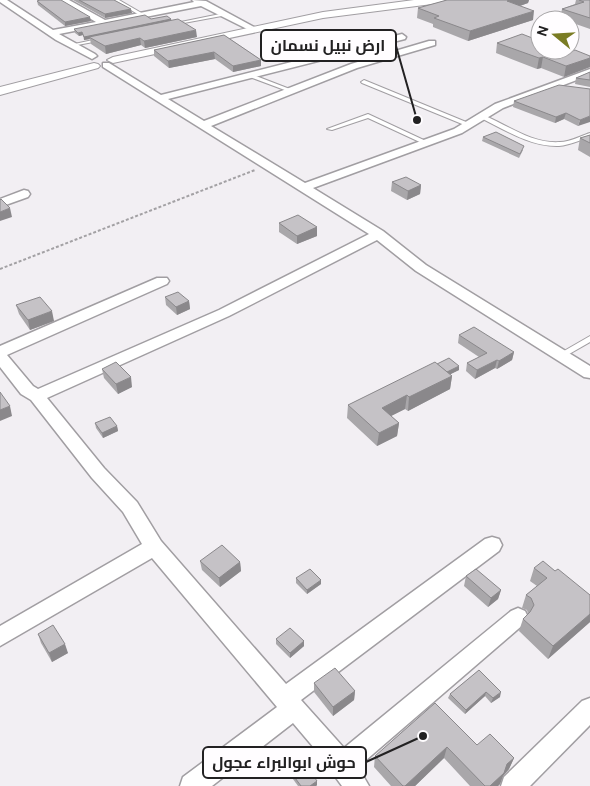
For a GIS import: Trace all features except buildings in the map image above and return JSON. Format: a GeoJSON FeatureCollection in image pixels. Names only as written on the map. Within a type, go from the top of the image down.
{"type":"FeatureCollection","features":[{"type":"Feature","properties":{"kind":"street"},"geometry":{"type":"LineString","coordinates":[[2,0],[72,45],[90,61]]}},
{"type":"Feature","properties":{"kind":"street"},"geometry":{"type":"LineString","coordinates":[[110,60],[317,12],[409,0]]}},
{"type":"Feature","properties":{"kind":"street"},"geometry":{"type":"LineString","coordinates":[[0,84],[90,61],[110,60],[323,15],[440,0]]}},
{"type":"Feature","properties":{"kind":"street"},"geometry":{"type":"LineString","coordinates":[[67,2],[104,23]]}},
{"type":"Feature","properties":{"kind":"street"},"geometry":{"type":"LineString","coordinates":[[67,2],[80,2]]}},
{"type":"Feature","properties":{"kind":"street"},"geometry":{"type":"LineString","coordinates":[[52,33],[200,2],[250,26]]}},
{"type":"Feature","properties":{"kind":"street"},"geometry":{"type":"LineString","coordinates":[[160,98],[402,38]]}},
{"type":"Feature","properties":{"kind":"street"},"geometry":{"type":"LineString","coordinates":[[204,125],[354,66],[432,43]]}},
{"type":"Feature","properties":{"kind":"street"},"geometry":{"type":"LineString","coordinates":[[110,60],[160,98],[266,166],[378,234],[422,268],[590,373]]}},
{"type":"Feature","properties":{"kind":"street"},"geometry":{"type":"LineString","coordinates":[[0,91],[90,61]]}},
{"type":"Feature","properties":{"kind":"street"},"geometry":{"type":"LineString","coordinates":[[303,188],[426,143],[468,125],[499,106],[557,86],[590,72]]}},
{"type":"Feature","properties":{"kind":"street"},"geometry":{"type":"LineString","coordinates":[[557,86],[576,89]]}},
{"type":"Feature","properties":{"kind":"street"},"geometry":{"type":"LineString","coordinates":[[0,204],[24,194]]}},
{"type":"Feature","properties":{"kind":"street"},"geometry":{"type":"LineString","coordinates":[[37,396],[224,313],[378,234]]}},
{"type":"Feature","properties":{"kind":"street"},"geometry":{"type":"LineString","coordinates":[[162,281],[0,358],[27,390],[37,396],[98,474],[130,507],[154,547],[342,765],[357,786]]}},
{"type":"Feature","properties":{"kind":"street"},"geometry":{"type":"LineString","coordinates":[[192,786],[289,704],[492,545]]}},
{"type":"Feature","properties":{"kind":"street"},"geometry":{"type":"LineString","coordinates":[[0,637],[154,547]]}},
{"type":"Feature","properties":{"kind":"street"},"geometry":{"type":"LineString","coordinates":[[342,765],[518,617]]}},
{"type":"Feature","properties":{"kind":"street"},"geometry":{"type":"LineString","coordinates":[[513,786],[590,709]]}},
{"type":"Feature","properties":{"kind":"lane"},"geometry":{"type":"LineString","coordinates":[[116,0],[143,15]]}},
{"type":"Feature","properties":{"kind":"lane"},"geometry":{"type":"LineString","coordinates":[[167,26],[225,14]]}},
{"type":"Feature","properties":{"kind":"lane"},"geometry":{"type":"LineString","coordinates":[[72,45],[110,37]]}},
{"type":"Feature","properties":{"kind":"lane"},"geometry":{"type":"LineString","coordinates":[[249,75],[292,91]]}},
{"type":"Feature","properties":{"kind":"lane"},"geometry":{"type":"LineString","coordinates":[[364,82],[468,125]]}},
{"type":"Feature","properties":{"kind":"lane"},"geometry":{"type":"LineString","coordinates":[[330,130],[368,116],[426,143]]}},
{"type":"Feature","properties":{"kind":"lane"},"geometry":{"type":"LineString","coordinates":[[483,117],[519,134],[545,143],[561,144],[590,136]]}},
{"type":"Feature","properties":{"kind":"lane"},"geometry":{"type":"LineString","coordinates":[[561,355],[590,339]]}},
{"type":"Feature","properties":{"kind":"path"},"geometry":{"type":"LineString","coordinates":[[0,269],[266,166]]}},
{"type":"Feature","properties":{"kind":"place","name":"ارض نبيل نسمان"},"geometry":{"type":"Point","coordinates":[417,120]}},
{"type":"Feature","properties":{"kind":"place","name":"حوش ابوالبراء عجول"},"geometry":{"type":"Point","coordinates":[423,736]}}]}
